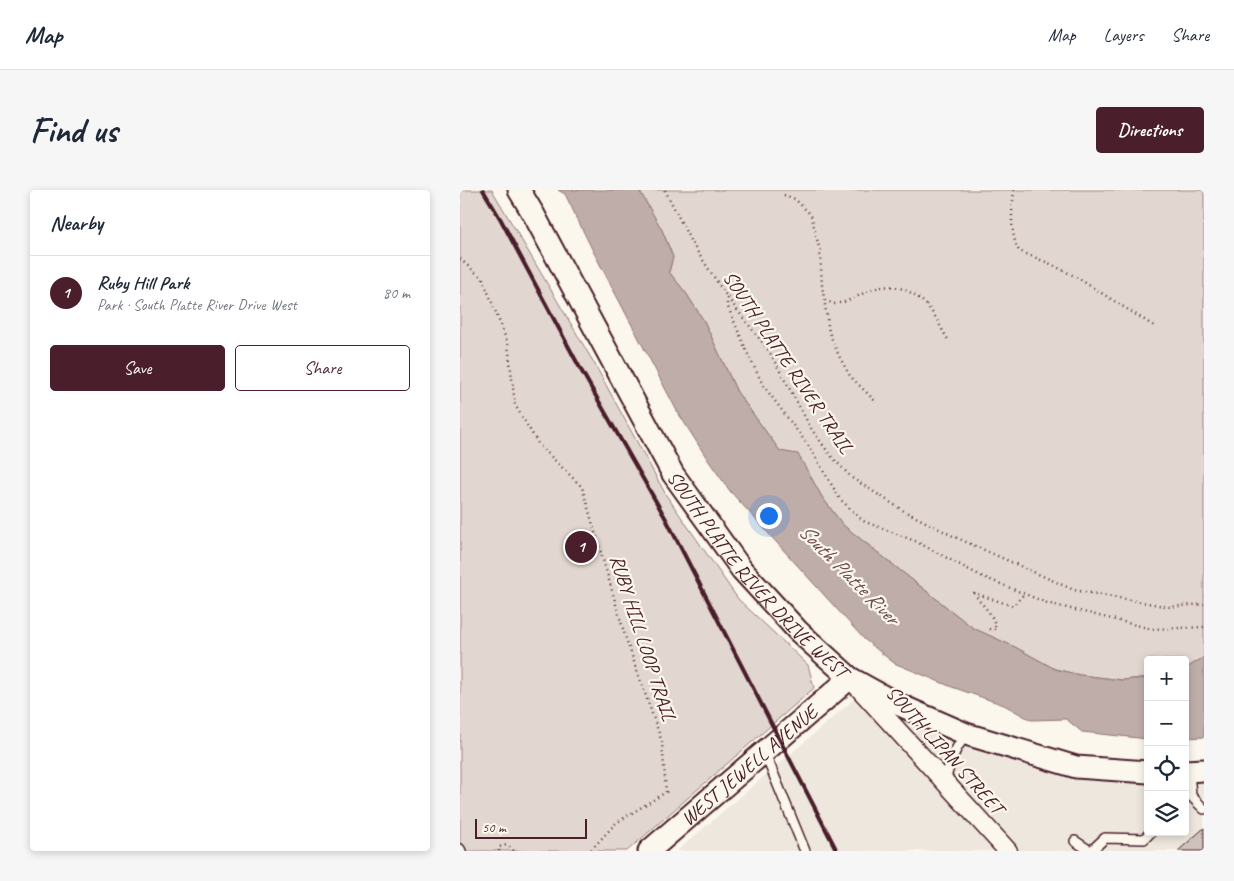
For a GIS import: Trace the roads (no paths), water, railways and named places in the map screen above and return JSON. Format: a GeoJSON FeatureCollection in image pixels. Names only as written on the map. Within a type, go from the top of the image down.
{"type":"FeatureCollection","features":[{"type":"Feature","properties":{"kind":"street","name":"SOUTH PLATTE RIVER DRIVE WEST"},"geometry":{"type":"LineString","coordinates":[[519,190],[673,474],[742,570],[798,631],[850,678],[895,703],[966,734],[1076,767],[1144,772]]}},
{"type":"Feature","properties":{"kind":"street","name":"WEST JEWELL AVENUE"},"geometry":{"type":"LineString","coordinates":[[649,851],[764,750],[850,678]]}},
{"type":"Feature","properties":{"kind":"street","name":"SOUTH LIPAN STREET"},"geometry":{"type":"LineString","coordinates":[[850,678],[1008,851]]}},
{"type":"Feature","properties":{"kind":"lane"},"geometry":{"type":"LineString","coordinates":[[945,782],[952,755],[956,746],[966,734]]}},
{"type":"Feature","properties":{"kind":"lane"},"geometry":{"type":"LineString","coordinates":[[764,750],[805,851]]}},
{"type":"Feature","properties":{"kind":"lane"},"geometry":{"type":"LineString","coordinates":[[1189,793],[1193,771]]}},
{"type":"Feature","properties":{"kind":"lane"},"geometry":{"type":"LineString","coordinates":[[1189,800],[1204,809]]}},
{"type":"Feature","properties":{"kind":"lane"},"geometry":{"type":"LineString","coordinates":[[1075,841],[1090,851],[1104,838],[1144,839],[1147,836]]}},
{"type":"Feature","properties":{"kind":"water","name":"South Platte River"},"geometry":{"type":"Polygon","coordinates":[[[558,190],[639,190],[662,230],[673,257],[669,272],[686,293],[704,321],[737,392],[780,451],[798,454],[822,497],[843,525],[973,628],[1015,647],[1055,669],[1080,675],[1122,680],[1144,678],[1144,739],[1082,732],[1066,719],[1031,720],[1004,705],[952,687],[894,663],[864,639],[730,491],[708,460],[677,411],[565,194],[558,190]]]}},
{"type":"Feature","properties":{"kind":"water"},"geometry":{"type":"Polygon","coordinates":[[[1204,657],[1204,737],[1189,738],[1189,666],[1204,657]]]}},
{"type":"Feature","properties":{"kind":"railway"},"geometry":{"type":"LineString","coordinates":[[483,190],[581,370],[666,519],[837,851]]}},
{"type":"Feature","properties":{"kind":"place","name":"Ruby Hill Park"},"geometry":{"type":"Point","coordinates":[581,547]}}]}
